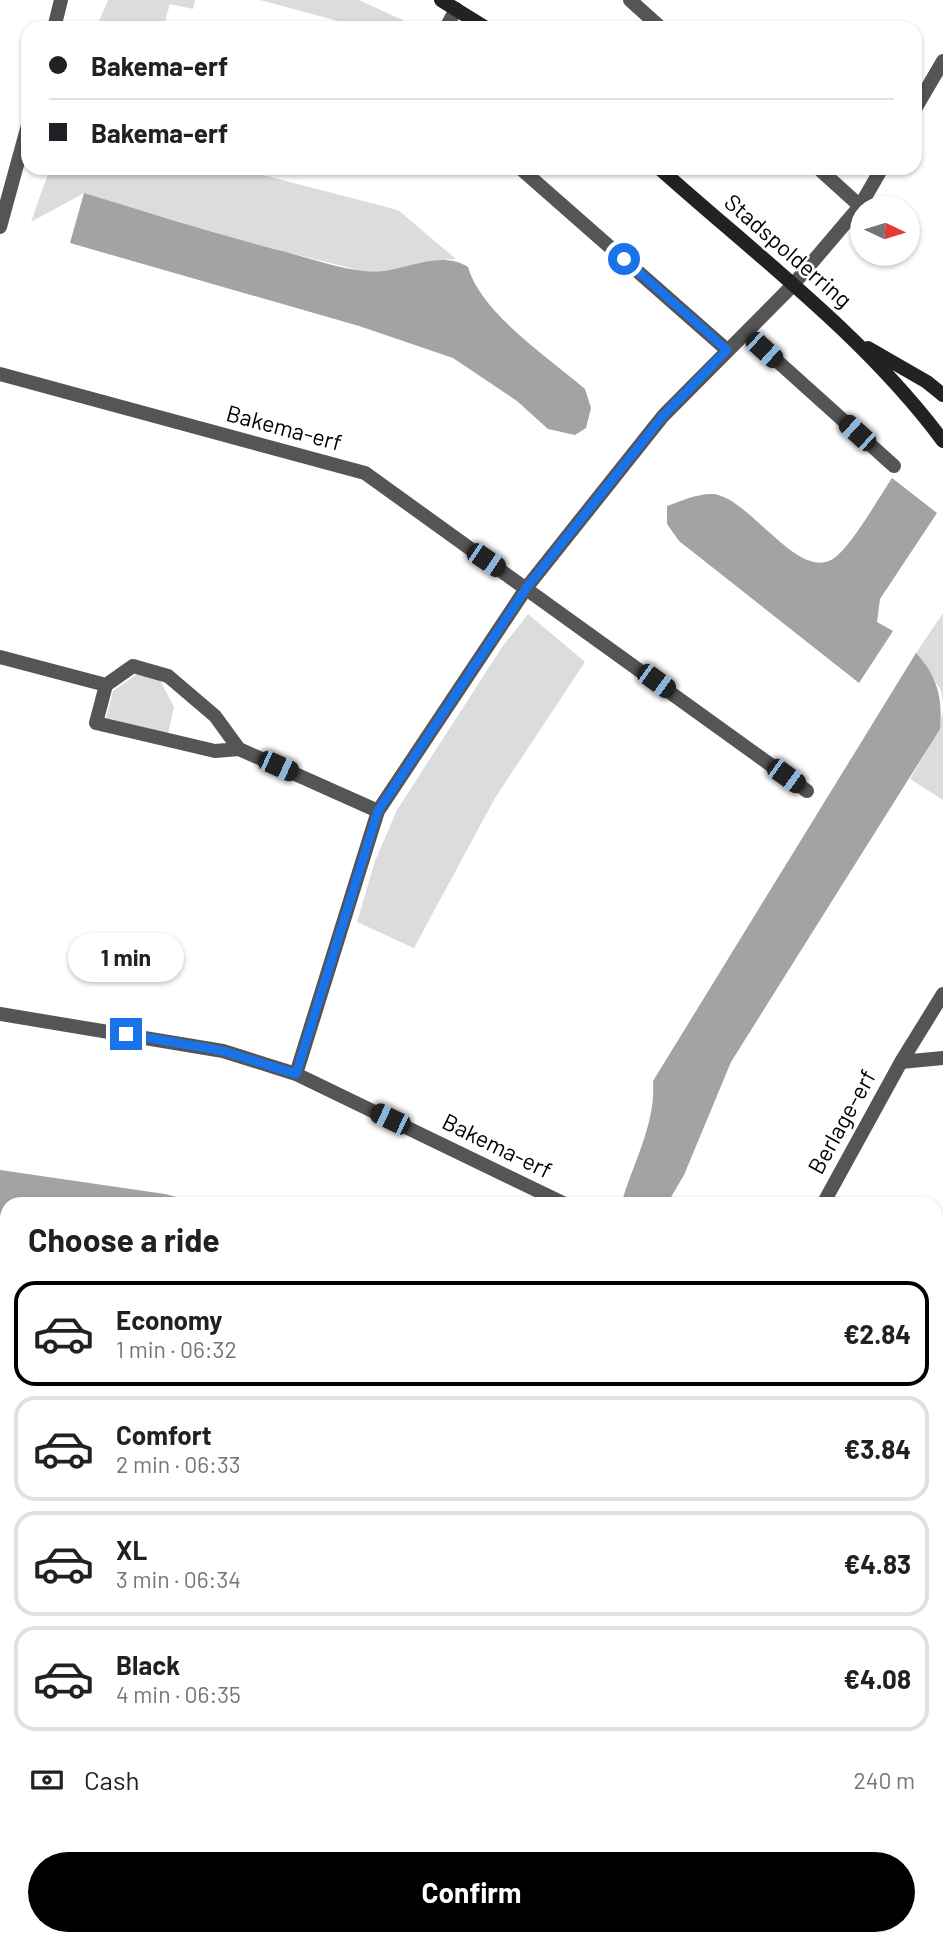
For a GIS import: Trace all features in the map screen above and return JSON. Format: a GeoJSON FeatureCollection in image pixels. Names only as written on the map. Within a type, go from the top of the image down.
{"type":"FeatureCollection","features":[{"type":"Feature","properties":{"kind":"street"},"geometry":{"type":"LineString","coordinates":[[56,21],[61,0]]}},
{"type":"Feature","properties":{"kind":"street"},"geometry":{"type":"LineString","coordinates":[[441,0],[475,21]]}},
{"type":"Feature","properties":{"kind":"street"},"geometry":{"type":"LineString","coordinates":[[630,0],[653,21]]}},
{"type":"Feature","properties":{"kind":"street"},"geometry":{"type":"LineString","coordinates":[[450,21],[456,9]]}},
{"type":"Feature","properties":{"kind":"street"},"geometry":{"type":"LineString","coordinates":[[922,97],[943,61]]}},
{"type":"Feature","properties":{"kind":"street"},"geometry":{"type":"LineString","coordinates":[[0,227],[21,150]]}},
{"type":"Feature","properties":{"kind":"street"},"geometry":{"type":"LineString","coordinates":[[528,175],[727,350]]}},
{"type":"Feature","properties":{"kind":"street","name":"Stadspolderring"},"geometry":{"type":"LineString","coordinates":[[667,175],[855,340],[923,414],[943,441]]}},
{"type":"Feature","properties":{"kind":"street"},"geometry":{"type":"LineString","coordinates":[[826,175],[850,197]]}},
{"type":"Feature","properties":{"kind":"street"},"geometry":{"type":"LineString","coordinates":[[866,196],[877,175]]}},
{"type":"Feature","properties":{"kind":"street"},"geometry":{"type":"LineString","coordinates":[[296,1074],[378,811],[527,587],[663,416],[792,286],[850,218]]}},
{"type":"Feature","properties":{"kind":"street"},"geometry":{"type":"LineString","coordinates":[[746,333],[894,466]]}},
{"type":"Feature","properties":{"kind":"street","name":"Stadspolderring"},"geometry":{"type":"LineString","coordinates":[[855,340],[928,382],[943,395]]}},
{"type":"Feature","properties":{"kind":"street","name":"Bakema-erf"},"geometry":{"type":"LineString","coordinates":[[0,374],[365,473],[527,587],[807,792]]}},
{"type":"Feature","properties":{"kind":"street"},"geometry":{"type":"LineString","coordinates":[[0,657],[48,672],[106,685]]}},
{"type":"Feature","properties":{"kind":"street"},"geometry":{"type":"LineString","coordinates":[[246,752],[215,716],[168,676],[133,666],[106,685],[96,723],[215,751],[246,752],[378,811]]}},
{"type":"Feature","properties":{"kind":"street","name":"Berlage-erf"},"geometry":{"type":"LineString","coordinates":[[827,1197],[901,1062],[943,994]]}},
{"type":"Feature","properties":{"kind":"street","name":"Bakema-erf"},"geometry":{"type":"LineString","coordinates":[[0,1014],[223,1051],[296,1074],[551,1197]]}},
{"type":"Feature","properties":{"kind":"street","name":"Berlage-erf"},"geometry":{"type":"LineString","coordinates":[[901,1062],[943,1058]]}},
{"type":"Feature","properties":{"kind":"shaded area"},"geometry":{"type":"Polygon","coordinates":[[[108,0],[195,0],[193,9],[170,4],[165,21],[99,21],[108,0]]]}},
{"type":"Feature","properties":{"kind":"shaded area"},"geometry":{"type":"Polygon","coordinates":[[[260,0],[359,0],[405,21],[338,21],[260,0]]]}},
{"type":"Feature","properties":{"kind":"shaded area"},"geometry":{"type":"Polygon","coordinates":[[[48,175],[263,175],[398,210],[456,259],[431,261],[397,270],[366,272],[246,242],[84,193],[31,222],[48,175]]]}},
{"type":"Feature","properties":{"kind":"shaded area"},"geometry":{"type":"Polygon","coordinates":[[[84,193],[344,268],[364,271],[391,270],[444,260],[468,267],[475,284],[501,317],[585,389],[591,408],[586,428],[575,435],[548,429],[517,401],[453,358],[359,326],[70,243],[84,193]]]}},
{"type":"Feature","properties":{"kind":"shaded area"},"geometry":{"type":"Polygon","coordinates":[[[892,478],[937,513],[880,599],[877,622],[893,631],[859,683],[679,541],[667,524],[667,506],[696,496],[714,494],[743,509],[788,548],[817,563],[831,560],[846,546],[892,478]]]}},
{"type":"Feature","properties":{"kind":"shaded area"},"geometry":{"type":"Polygon","coordinates":[[[943,613],[943,703],[941,690],[916,653],[943,613]]]}},
{"type":"Feature","properties":{"kind":"shaded area"},"geometry":{"type":"Polygon","coordinates":[[[528,614],[585,662],[495,798],[414,948],[357,922],[375,861],[397,810],[502,647],[528,614]]]}},
{"type":"Feature","properties":{"kind":"shaded area"},"geometry":{"type":"Polygon","coordinates":[[[916,653],[929,670],[937,688],[940,729],[731,1062],[684,1175],[671,1197],[623,1197],[648,1126],[653,1081],[916,653]]]}},
{"type":"Feature","properties":{"kind":"shaded area"},"geometry":{"type":"Polygon","coordinates":[[[137,674],[160,680],[174,707],[168,734],[106,718],[113,691],[137,674]]]}},
{"type":"Feature","properties":{"kind":"shaded area"},"geometry":{"type":"Polygon","coordinates":[[[943,711],[943,800],[910,779],[939,729],[943,711]]]}},
{"type":"Feature","properties":{"kind":"shaded area"},"geometry":{"type":"Polygon","coordinates":[[[0,1170],[176,1197],[0,1197],[0,1170]]]}},
{"type":"Feature","properties":{"kind":"route"},"geometry":{"type":"LineString","coordinates":[[126,1034],[223,1051],[296,1074],[378,811],[527,587],[663,416],[727,350],[624,259]]}}]}
